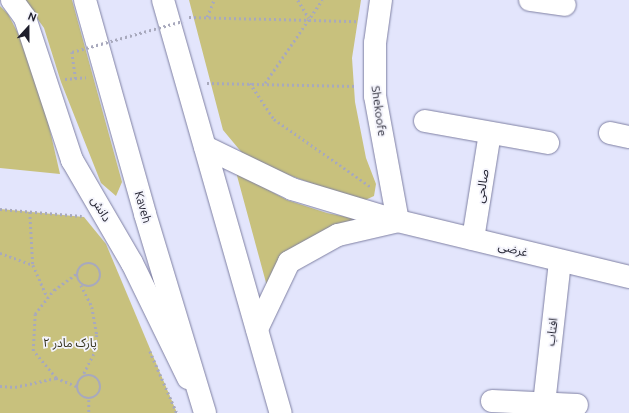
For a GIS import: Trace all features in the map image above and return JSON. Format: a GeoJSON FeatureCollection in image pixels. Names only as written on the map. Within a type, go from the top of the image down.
{"type":"FeatureCollection","features":[{"type":"Feature","properties":{"kind":"main road","name":"دانش"},"geometry":{"type":"LineString","coordinates":[[12,0],[25,18],[47,80],[72,160],[132,263],[205,413]]}},
{"type":"Feature","properties":{"kind":"main road","name":"Kaveh"},"geometry":{"type":"LineString","coordinates":[[85,0],[145,214],[205,413]]}},
{"type":"Feature","properties":{"kind":"main road","name":"Shekoofe"},"geometry":{"type":"LineString","coordinates":[[381,0],[375,44],[375,96],[396,212]]}},
{"type":"Feature","properties":{"kind":"main road"},"geometry":{"type":"LineString","coordinates":[[530,0],[565,5]]}},
{"type":"Feature","properties":{"kind":"main road"},"geometry":{"type":"LineString","coordinates":[[172,13],[187,83],[281,413]]}},
{"type":"Feature","properties":{"kind":"main road"},"geometry":{"type":"LineString","coordinates":[[425,121],[548,143]]}},
{"type":"Feature","properties":{"kind":"main road","name":"صالحی"},"geometry":{"type":"LineString","coordinates":[[473,239],[490,132]]}},
{"type":"Feature","properties":{"kind":"main road","name":"غرضی"},"geometry":{"type":"LineString","coordinates":[[205,147],[292,189],[396,212],[473,239],[629,278]]}},
{"type":"Feature","properties":{"kind":"main road"},"geometry":{"type":"LineString","coordinates":[[257,329],[289,262],[338,235],[396,212]]}},
{"type":"Feature","properties":{"kind":"main road","name":"افتاب"},"geometry":{"type":"LineString","coordinates":[[544,404],[560,261]]}},
{"type":"Feature","properties":{"kind":"main road"},"geometry":{"type":"LineString","coordinates":[[492,401],[576,405]]}},
{"type":"Feature","properties":{"kind":"path"},"geometry":{"type":"LineString","coordinates":[[207,17],[214,0]]}},
{"type":"Feature","properties":{"kind":"path"},"geometry":{"type":"LineString","coordinates":[[298,0],[310,18]]}},
{"type":"Feature","properties":{"kind":"path"},"geometry":{"type":"LineString","coordinates":[[265,83],[322,0]]}},
{"type":"Feature","properties":{"kind":"path"},"geometry":{"type":"LineString","coordinates":[[76,79],[72,52],[172,13],[207,17],[310,18],[378,22]]}},
{"type":"Feature","properties":{"kind":"path"},"geometry":{"type":"LineString","coordinates":[[47,80],[76,79],[106,74]]}},
{"type":"Feature","properties":{"kind":"path"},"geometry":{"type":"LineString","coordinates":[[187,83],[250,82],[375,87]]}},
{"type":"Feature","properties":{"kind":"path"},"geometry":{"type":"LineString","coordinates":[[250,82],[274,119],[396,212]]}},
{"type":"Feature","properties":{"kind":"path"},"geometry":{"type":"LineString","coordinates":[[0,209],[84,217]]}},
{"type":"Feature","properties":{"kind":"path"},"geometry":{"type":"LineString","coordinates":[[30,211],[34,266],[48,298]]}},
{"type":"Feature","properties":{"kind":"path"},"geometry":{"type":"LineString","coordinates":[[0,253],[34,266]]}},
{"type":"Feature","properties":{"kind":"path"},"geometry":{"type":"LineString","coordinates":[[88,262],[96,264],[101,270],[101,278],[97,285],[89,288],[78,281],[77,273],[80,266],[88,262]]}},
{"type":"Feature","properties":{"kind":"path"},"geometry":{"type":"LineString","coordinates":[[77,273],[54,290],[35,314],[34,351],[56,378],[76,386],[81,397],[88,400],[96,397],[101,386],[95,376],[83,376]]}},
{"type":"Feature","properties":{"kind":"path"},"geometry":{"type":"LineString","coordinates":[[76,386],[94,354],[97,335],[92,307],[82,284]]}},
{"type":"Feature","properties":{"kind":"path"},"geometry":{"type":"LineString","coordinates":[[148,345],[177,413]]}},
{"type":"Feature","properties":{"kind":"path"},"geometry":{"type":"LineString","coordinates":[[0,386],[15,387],[56,378]]}},
{"type":"Feature","properties":{"kind":"path"},"geometry":{"type":"LineString","coordinates":[[88,400],[89,413]]}},
{"type":"Feature","properties":{"kind":"green space"},"geometry":{"type":"Polygon","coordinates":[[[24,0],[72,0],[122,182],[116,196],[101,183],[61,82],[44,28],[24,0]]]}},
{"type":"Feature","properties":{"kind":"green space"},"geometry":{"type":"Polygon","coordinates":[[[189,0],[361,0],[352,58],[355,102],[366,158],[376,184],[374,196],[361,202],[262,165],[243,154],[223,130],[189,0]]]}},
{"type":"Feature","properties":{"kind":"green space"},"geometry":{"type":"Polygon","coordinates":[[[0,6],[8,14],[22,41],[43,100],[60,174],[0,168],[0,6]]]}},
{"type":"Feature","properties":{"kind":"green space"},"geometry":{"type":"Polygon","coordinates":[[[236,172],[287,200],[327,213],[367,221],[268,290],[236,172]]]}},
{"type":"Feature","properties":{"kind":"green space","name":"پارک مادر ۲"},"geometry":{"type":"Polygon","coordinates":[[[0,209],[84,217],[106,244],[177,413],[0,413],[0,209]]]}}]}
